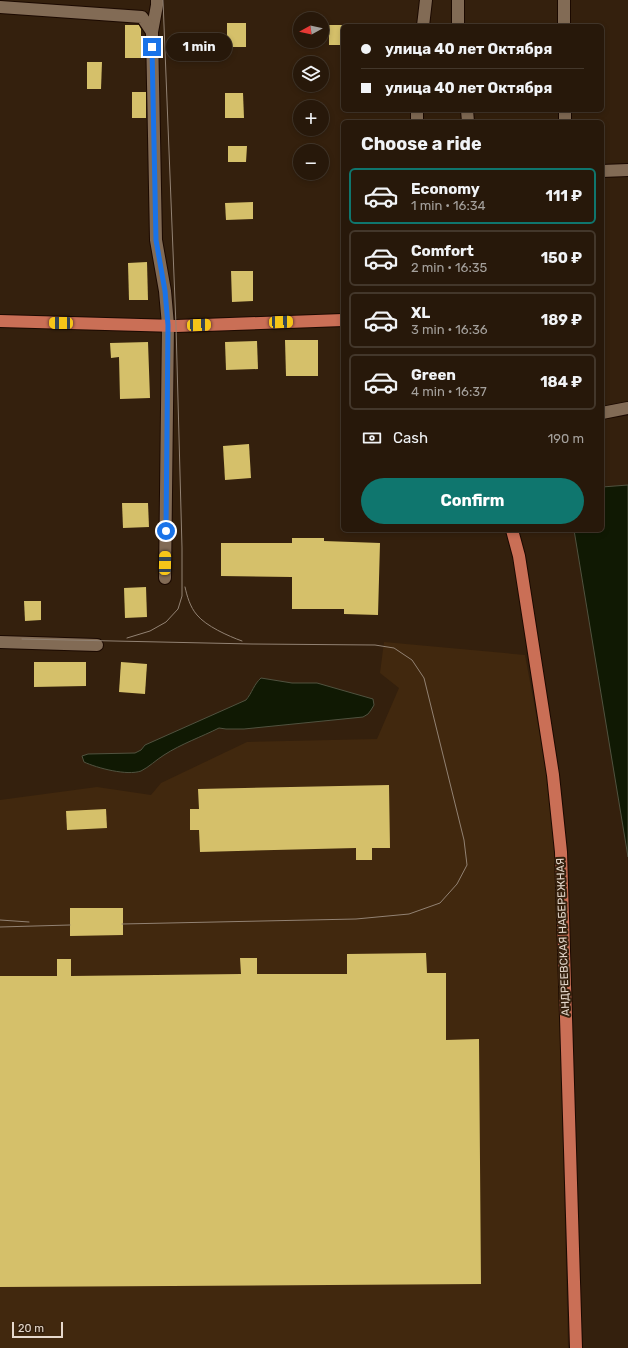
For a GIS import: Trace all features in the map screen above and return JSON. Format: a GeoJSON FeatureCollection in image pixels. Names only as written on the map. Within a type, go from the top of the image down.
{"type":"FeatureCollection","features":[{"type":"Feature","properties":{"kind":"main road"},"geometry":{"type":"LineString","coordinates":[[0,321],[168,325],[341,320]]}},
{"type":"Feature","properties":{"kind":"main road","name":"АНДРЕЕВСКАЯ НАБЕРЕЖНАЯ"},"geometry":{"type":"LineString","coordinates":[[513,532],[519,556],[553,775],[561,852],[576,1348]]}},
{"type":"Feature","properties":{"kind":"street"},"geometry":{"type":"LineString","coordinates":[[157,0],[152,32],[156,240],[165,291],[168,325],[165,578]]}},
{"type":"Feature","properties":{"kind":"street"},"geometry":{"type":"LineString","coordinates":[[423,24],[426,0]]}},
{"type":"Feature","properties":{"kind":"street"},"geometry":{"type":"LineString","coordinates":[[458,0],[458,24]]}},
{"type":"Feature","properties":{"kind":"street"},"geometry":{"type":"LineString","coordinates":[[564,0],[564,24]]}},
{"type":"Feature","properties":{"kind":"street"},"geometry":{"type":"LineString","coordinates":[[0,7],[142,17],[152,32]]}},
{"type":"Feature","properties":{"kind":"street"},"geometry":{"type":"LineString","coordinates":[[604,171],[628,170]]}},
{"type":"Feature","properties":{"kind":"street"},"geometry":{"type":"LineString","coordinates":[[604,413],[628,408]]}},
{"type":"Feature","properties":{"kind":"street"},"geometry":{"type":"LineString","coordinates":[[0,642],[97,645]]}},
{"type":"Feature","properties":{"kind":"shaded area"},"geometry":{"type":"Polygon","coordinates":[[[628,485],[628,857],[574,532],[604,532],[604,487],[628,485]]]}},
{"type":"Feature","properties":{"kind":"shaded area"},"geometry":{"type":"Polygon","coordinates":[[[384,642],[525,655],[555,816],[568,1348],[0,1348],[0,800],[97,787],[151,795],[161,783],[247,742],[377,739],[399,688],[380,673],[384,642]]]}},
{"type":"Feature","properties":{"kind":"shaded area"},"geometry":{"type":"Polygon","coordinates":[[[261,678],[292,683],[317,683],[373,699],[374,705],[368,714],[363,717],[244,729],[219,728],[177,747],[141,771],[128,773],[112,771],[84,762],[82,756],[88,754],[135,753],[141,750],[145,745],[246,700],[261,678]]]}},
{"type":"Feature","properties":{"kind":"building"},"geometry":{"type":"Polygon","coordinates":[[[227,23],[246,23],[246,47],[227,47],[227,23]]]}},
{"type":"Feature","properties":{"kind":"building"},"geometry":{"type":"Polygon","coordinates":[[[125,25],[139,25],[141,29],[141,58],[125,58],[125,25]]]}},
{"type":"Feature","properties":{"kind":"building"},"geometry":{"type":"Polygon","coordinates":[[[329,25],[341,25],[341,45],[329,45],[329,25]]]}},
{"type":"Feature","properties":{"kind":"building"},"geometry":{"type":"Polygon","coordinates":[[[87,62],[102,62],[101,89],[87,89],[87,62]]]}},
{"type":"Feature","properties":{"kind":"building"},"geometry":{"type":"Polygon","coordinates":[[[132,92],[146,92],[146,118],[132,118],[132,92]]]}},
{"type":"Feature","properties":{"kind":"building"},"geometry":{"type":"Polygon","coordinates":[[[225,93],[243,93],[244,118],[225,118],[225,93]]]}},
{"type":"Feature","properties":{"kind":"building"},"geometry":{"type":"Polygon","coordinates":[[[228,146],[247,146],[246,162],[228,162],[228,146]]]}},
{"type":"Feature","properties":{"kind":"building"},"geometry":{"type":"Polygon","coordinates":[[[253,202],[253,219],[226,220],[225,203],[253,202]]]}},
{"type":"Feature","properties":{"kind":"building"},"geometry":{"type":"Polygon","coordinates":[[[147,262],[148,300],[129,300],[128,263],[147,262]]]}},
{"type":"Feature","properties":{"kind":"building"},"geometry":{"type":"Polygon","coordinates":[[[231,271],[253,271],[253,301],[232,302],[231,271]]]}},
{"type":"Feature","properties":{"kind":"building"},"geometry":{"type":"Polygon","coordinates":[[[285,340],[318,340],[318,376],[286,376],[285,340]]]}},
{"type":"Feature","properties":{"kind":"building"},"geometry":{"type":"Polygon","coordinates":[[[257,341],[258,369],[226,370],[225,342],[257,341]]]}},
{"type":"Feature","properties":{"kind":"building"},"geometry":{"type":"Polygon","coordinates":[[[148,342],[150,398],[120,399],[119,357],[111,358],[110,343],[148,342]]]}},
{"type":"Feature","properties":{"kind":"building"},"geometry":{"type":"Polygon","coordinates":[[[249,444],[251,478],[225,480],[223,446],[249,444]]]}},
{"type":"Feature","properties":{"kind":"building"},"geometry":{"type":"Polygon","coordinates":[[[122,503],[148,503],[149,527],[123,528],[122,503]]]}},
{"type":"Feature","properties":{"kind":"building"},"geometry":{"type":"Polygon","coordinates":[[[292,538],[324,538],[324,541],[380,543],[378,615],[344,614],[344,609],[292,609],[292,577],[221,576],[221,543],[292,543],[292,538]]]}},
{"type":"Feature","properties":{"kind":"building"},"geometry":{"type":"Polygon","coordinates":[[[146,587],[147,617],[125,618],[124,588],[146,587]]]}},
{"type":"Feature","properties":{"kind":"building"},"geometry":{"type":"Polygon","coordinates":[[[24,601],[41,601],[41,620],[25,621],[24,601]]]}},
{"type":"Feature","properties":{"kind":"building"},"geometry":{"type":"Polygon","coordinates":[[[34,662],[86,662],[86,686],[34,687],[34,662]]]}},
{"type":"Feature","properties":{"kind":"building"},"geometry":{"type":"Polygon","coordinates":[[[121,662],[147,664],[145,694],[119,692],[121,662]]]}},
{"type":"Feature","properties":{"kind":"building"},"geometry":{"type":"Polygon","coordinates":[[[389,785],[390,848],[372,848],[372,860],[356,860],[356,848],[200,852],[199,830],[190,830],[190,809],[199,809],[198,789],[389,785]]]}},
{"type":"Feature","properties":{"kind":"building"},"geometry":{"type":"Polygon","coordinates":[[[106,809],[107,828],[67,830],[66,811],[106,809]]]}},
{"type":"Feature","properties":{"kind":"building"},"geometry":{"type":"Polygon","coordinates":[[[70,908],[123,908],[123,935],[70,936],[70,908]]]}},
{"type":"Feature","properties":{"kind":"building"},"geometry":{"type":"Polygon","coordinates":[[[426,953],[427,973],[446,973],[446,1040],[479,1039],[481,1284],[0,1287],[0,976],[57,976],[57,959],[71,959],[71,976],[241,974],[240,958],[257,958],[257,974],[347,974],[347,954],[426,953]]]}},
{"type":"Feature","properties":{"kind":"tram line"},"geometry":{"type":"LineString","coordinates":[[127,638],[150,631],[166,622],[178,609],[182,596],[176,326],[163,0]]}},
{"type":"Feature","properties":{"kind":"tram line"},"geometry":{"type":"LineString","coordinates":[[185,587],[191,605],[201,619],[218,630],[242,641]]}},
{"type":"Feature","properties":{"kind":"tram line"},"geometry":{"type":"LineString","coordinates":[[22,639],[375,645],[394,648],[412,660],[424,678],[464,840],[467,865],[457,884],[440,903],[409,914],[356,919],[122,924]]}},
{"type":"Feature","properties":{"kind":"tram line"},"geometry":{"type":"LineString","coordinates":[[0,920],[29,922]]}},
{"type":"Feature","properties":{"kind":"tram line"},"geometry":{"type":"LineString","coordinates":[[0,927],[70,925]]}},
{"type":"Feature","properties":{"kind":"route"},"geometry":{"type":"LineString","coordinates":[[152,47],[156,240],[165,291],[168,325],[166,531]]}}]}
